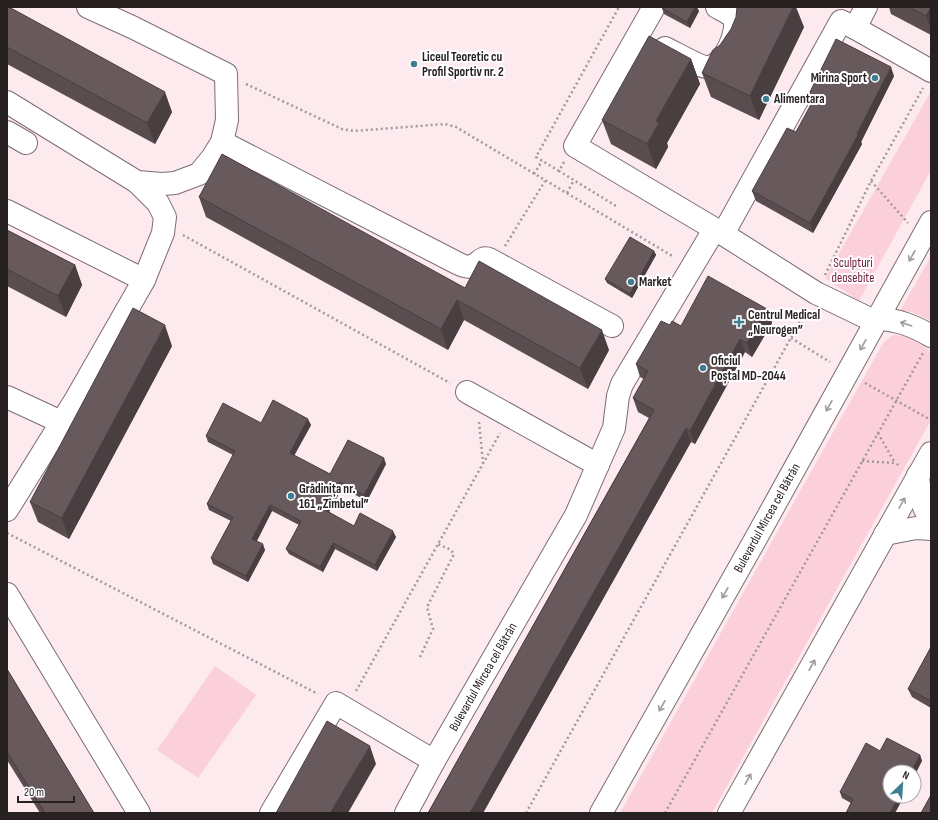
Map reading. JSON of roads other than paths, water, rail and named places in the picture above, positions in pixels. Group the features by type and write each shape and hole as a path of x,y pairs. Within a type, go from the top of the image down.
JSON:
{"main road":[{"path":"88,7 129,17 226,74 227,120 222,142 212,158 199,174 175,183 162,184 137,182"},
{"path":"654,7 575,146 719,232 816,294 877,320 898,321 914,327 928,342"},
{"path":"639,34 699,65 707,67 713,66 719,63 725,55 736,25 732,17 717,7"},
{"path":"861,13 927,79"},
{"name":"Bulevardul Mircea cel Bătrân","path":"406,813 576,515 614,428 618,396 622,384 692,267 719,232 841,21 861,13"},
{"path":"7,102 137,182 158,203 165,217 163,232 144,280 76,399 7,510"},
{"path":"7,132 26,143"},
{"path":"222,142 463,265 472,266 482,258 486,258 612,326"},
{"path":"7,211 144,280"},
{"name":"Bulevardul Mircea cel Bătrân","path":"601,813 927,230"},
{"path":"472,395 598,465"},
{"path":"7,397 61,422"},
{"path":"729,813 885,534 911,472 931,452"},
{"path":"911,472 922,503 931,519"},
{"path":"885,534 916,528 931,529"},
{"path":"7,594 139,813"},
{"path":"271,813 341,706 434,762"}],"place":[{"name":"Liceul Teoretic cu Profil Sportiv nr. 2","path":"414,64"},
{"name":"Mirina Sport","path":"875,78"},
{"name":"Alimentara","path":"766,99"},
{"name":"Market","path":"631,282"},
{"name":"Centrul Medical „Neurogen”","path":"739,322"},
{"name":"Oficiul Poștal MD-2044","path":"703,368"},
{"name":"Grădinița nr. 161 „Zîmbetul”","path":"291,496"}],"park label":[{"name":"Sculpturi deosebite","path":"853,270"}]}
